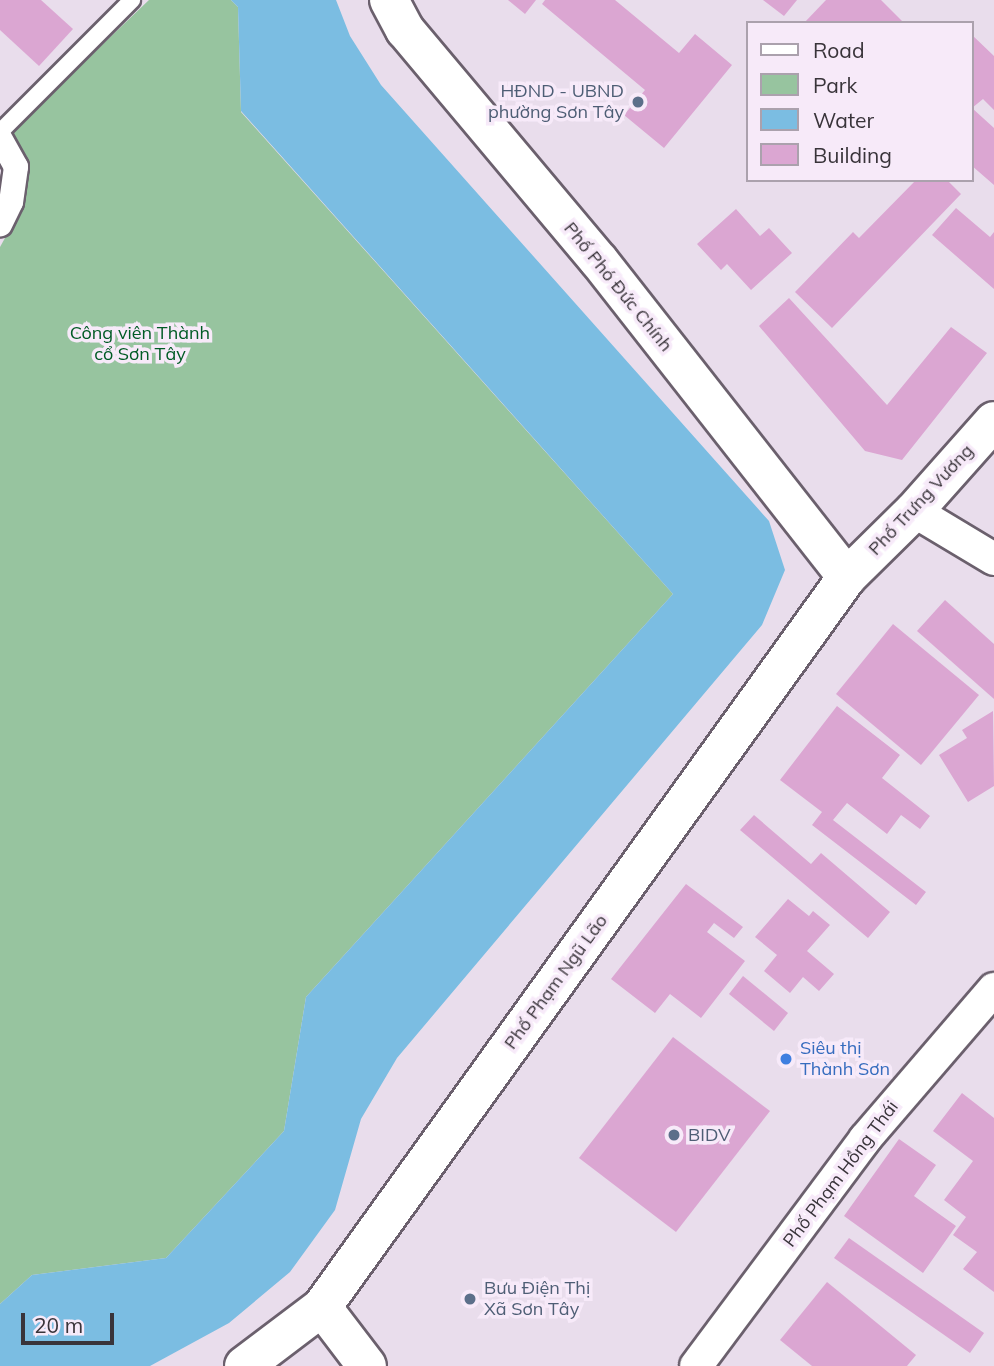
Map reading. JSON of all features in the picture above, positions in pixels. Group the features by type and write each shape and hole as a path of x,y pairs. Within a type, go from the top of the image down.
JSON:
{"main road":[{"name":"Phố Phó Đức Chính","path":"389,0 405,30 598,261 847,577"},
{"name":"Phố Trưng Vương","path":"847,577 914,511 994,421"},
{"name":"Phố Phạm Ngũ Lão","path":"244,1366 322,1307 847,577"},
{"path":"322,1307 367,1366"}],"street":[{"path":"0,138 16,167 11,202 0,226"},
{"path":"914,511 994,559"},
{"name":"Phố Phạm Hồng Thái","path":"696,1366 865,1139 994,989"}],"lane":[{"path":"0,132 132,0"}],"green space":[{"name":"Công viên Thành cổ Sơn Tây","path":"149,0 231,0 238,7 241,112 673,594 306,997 284,1131 166,1258 32,1275 0,1304 0,247 25,202 27,166 11,132"}],"water":[{"path":"231,0 336,0 350,36 381,85 769,521 785,570 762,625 397,1058 361,1119 335,1210 290,1272 229,1323 150,1366 0,1366 0,1304 32,1275 166,1258 284,1131 306,997 673,594 241,111 238,7"}],"building":[{"path":"0,0 41,0 73,29 39,66 0,30"},
{"path":"508,0 536,0 525,14"},
{"path":"545,0 615,0 679,53 695,34 732,65 664,148 624,115 645,90 542,4"},
{"path":"763,0 797,0 784,16"},
{"path":"826,0 881,0 902,21 806,21"},
{"path":"973,36 994,56 994,110 983,99 973,107"},
{"path":"973,109 994,128 994,185 973,167"},
{"path":"914,182 949,182 961,194 832,328 795,292 853,232 859,238"},
{"path":"956,208 990,237 994,232 994,289 932,235"},
{"path":"736,209 760,236 769,228 792,253 751,290 727,264 721,270 697,244"},
{"path":"789,298 887,405 951,327 987,353 902,460 865,451 759,326"},
{"path":"945,600 994,644 994,699 917,631"},
{"path":"893,624 979,695 921,765 836,694"},
{"path":"837,706 900,755 882,778 930,816 920,829 901,815 887,834 847,803 833,820 926,892 916,905 812,825 822,812 780,780"},
{"path":"993,711 994,786 968,802 939,755 967,738 962,730"},
{"path":"754,815 811,864 821,853 890,912 868,938 740,830"},
{"path":"686,884 743,927 734,938 714,923 707,932 745,961 701,1018 670,994 655,1013 611,979"},
{"path":"788,899 809,916 813,911 830,925 807,951 834,974 819,991 803,977 790,993 764,971 777,955 755,937"},
{"path":"743,976 788,1013 774,1031 729,994"},
{"name":"BIDV","path":"673,1037 770,1111 676,1232 579,1158"},
{"path":"962,1093 994,1118 994,1292 963,1269 977,1252 953,1235 966,1217 944,1200 973,1161 933,1131"},
{"path":"899,1139 936,1165 914,1196 956,1226 923,1273 844,1216"},
{"path":"849,1238 984,1333 970,1353 834,1258"},
{"path":"827,1282 916,1355 907,1366 812,1366 780,1340"}],"place":[{"name":"HĐND - UBND phường Sơn Tây","path":"638,102"},
{"name":"Siêu thị Thành Sơn","path":"786,1059"},
{"name":"BIDV","path":"674,1135"},
{"name":"Bưu Điện Thị Xã Sơn Tây","path":"470,1299"}]}
